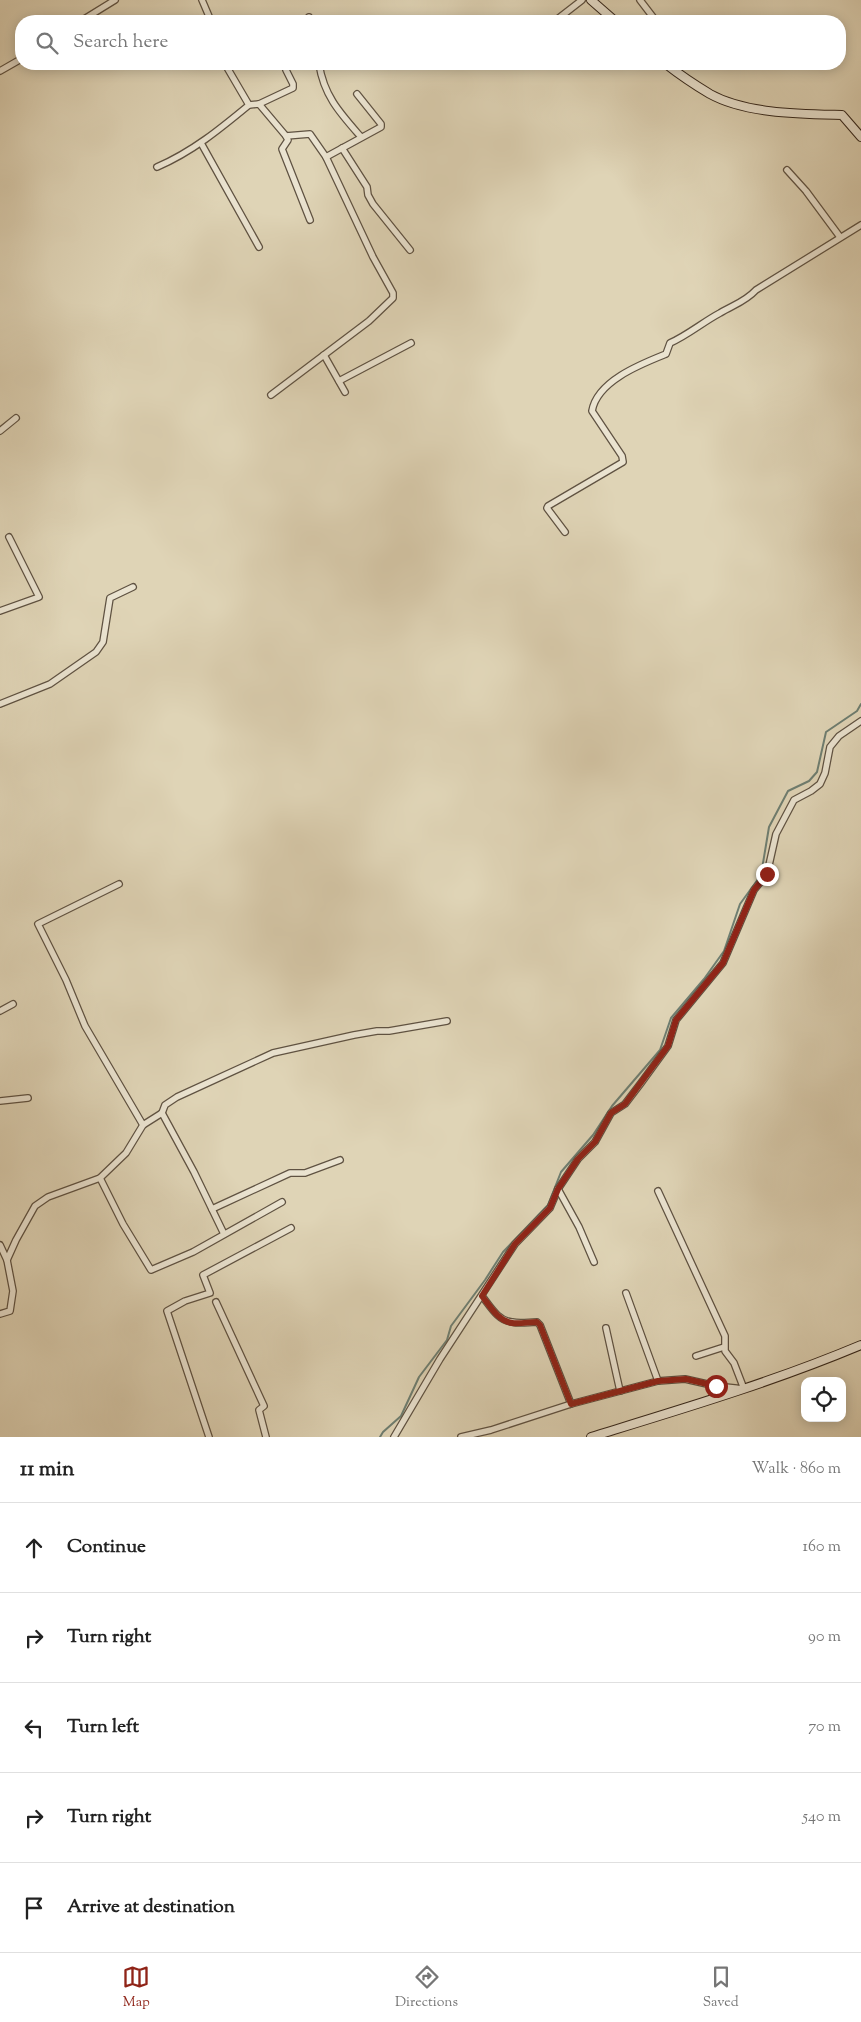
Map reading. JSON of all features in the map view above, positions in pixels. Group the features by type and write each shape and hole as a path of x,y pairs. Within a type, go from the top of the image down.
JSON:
{"street":[{"path":"91,15 116,0"},
{"path":"202,0 208,15"},
{"path":"563,15 582,0"},
{"path":"591,0 608,15"},
{"path":"640,0 651,15"},
{"path":"0,71 15,62"},
{"path":"229,70 250,105"},
{"path":"157,167 180,157 201,143 250,105 259,104 293,88 286,70"},
{"path":"321,70 326,91 334,106 361,137"},
{"path":"674,70 688,81 723,100 784,113 842,115 861,137"},
{"path":"326,158 379,128 381,125 357,94"},
{"path":"259,104 288,140 282,149 310,220"},
{"path":"271,395 369,321 394,295 360,231 326,158 310,134 286,136"},
{"path":"201,143 259,247"},
{"path":"342,148 367,187 368,195 373,204 410,250"},
{"path":"787,170 806,191 840,237"},
{"path":"566,532 547,508 548,506 623,462 624,459 592,411 599,394 611,381 666,354 670,344 684,337 720,312 742,302 756,290 861,225"},
{"path":"339,381 411,343"},
{"path":"324,355 345,392"},
{"path":"0,431 16,418"},
{"path":"0,611 39,597 9,537"},
{"path":"0,704 50,684 96,652 104,642 110,598 133,587"},
{"path":"394,1437 440,1359 515,1244 550,1208 558,1189 578,1159 595,1142 611,1113 625,1104 668,1046 676,1020 723,963 754,890 767,874 776,834 794,800 811,792 820,784 825,773 830,747 838,736 861,721"},
{"path":"119,884 38,924 66,980 85,1026 143,1125"},
{"path":"0,1011 13,1004"},
{"path":"7,1260 35,1206 48,1197 100,1178 126,1153 143,1125 162,1113 165,1104 273,1053 354,1035 447,1021"},
{"path":"0,1101 28,1098"},
{"path":"162,1113 194,1172 224,1234"},
{"path":"212,1209 290,1173 305,1173 340,1160"},
{"path":"100,1178 123,1224 151,1270 193,1252 282,1202"},
{"path":"558,1189 579,1228 594,1262"},
{"path":"658,1191 725,1336 724,1347 734,1362 744,1389"},
{"path":"209,1437 167,1311 185,1301 210,1293 203,1276 292,1228"},
{"path":"0,1245 7,1260 13,1290 10,1311 0,1314"},
{"path":"626,1293 658,1381"},
{"path":"482,1296 498,1316 504,1320 513,1323 537,1322 540,1325 571,1404"},
{"path":"216,1302 264,1406 259,1410 266,1437"},
{"path":"606,1328 620,1391"},
{"path":"591,1437 744,1389 824,1361 861,1345"},
{"path":"696,1356 724,1347"},
{"path":"460,1437 491,1430 571,1404 658,1381 686,1379 716,1386 744,1389"}],"waterway":[{"path":"380,1437 401,1416 419,1377 447,1340 451,1326 503,1252 548,1205 561,1172 593,1135 612,1106 660,1050 671,1018 704,979 724,951 740,904 761,875 769,827 788,791 809,781 817,772 826,732 857,711 861,704"}],"route":[{"path":"716,1386 686,1379 658,1381 571,1404 540,1325 537,1322 513,1323 504,1320 498,1316 482,1296 515,1244 550,1208 558,1189 578,1159 595,1142 611,1113 625,1104 668,1046 676,1020 723,963 754,890 767,874"}]}
